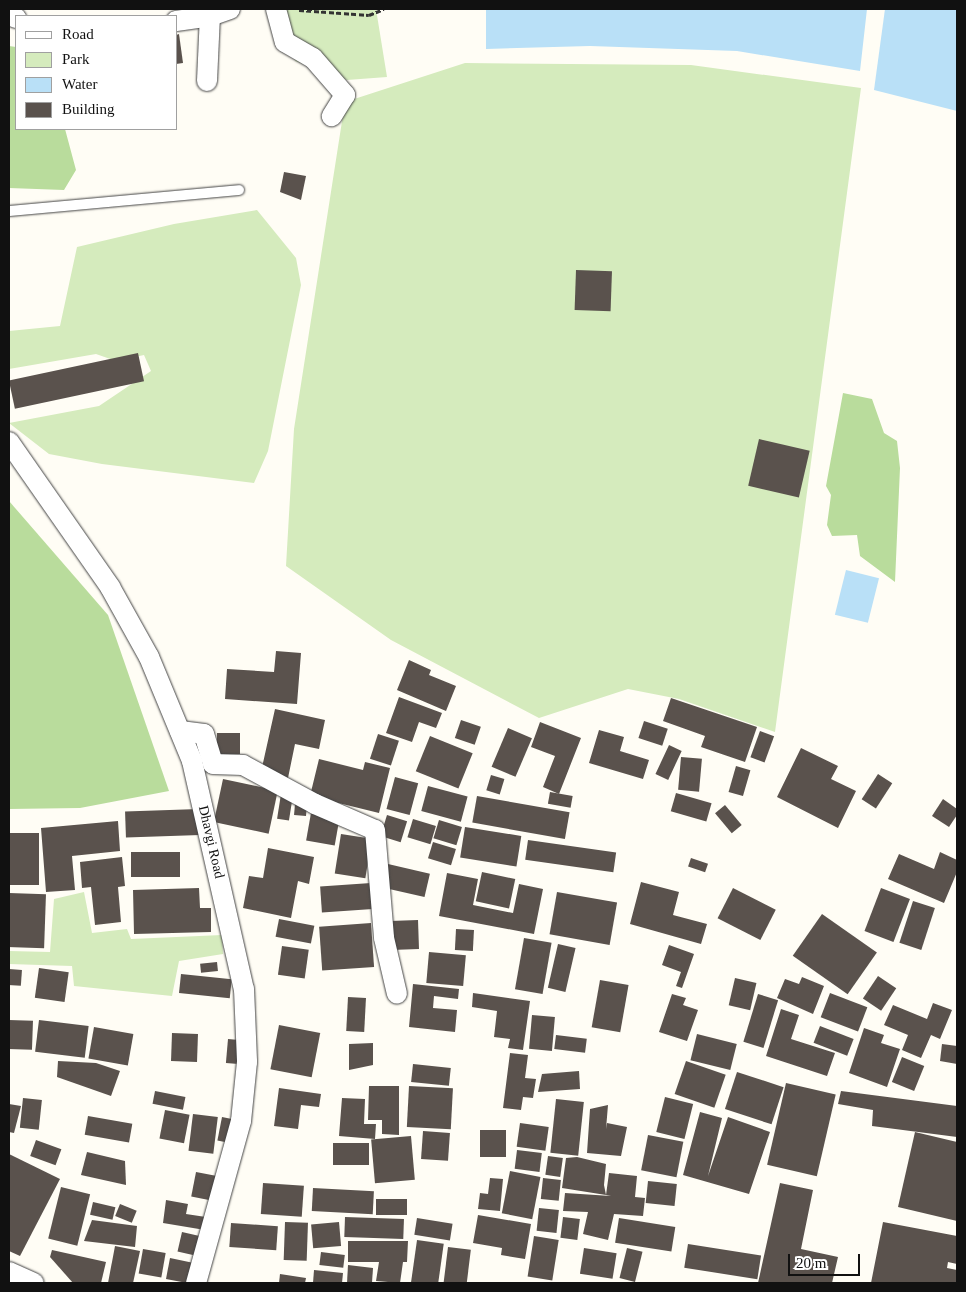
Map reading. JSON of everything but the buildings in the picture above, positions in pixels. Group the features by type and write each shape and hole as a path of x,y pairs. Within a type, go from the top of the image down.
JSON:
{"street":[{"path":"178,21 210,16 230,9"},
{"path":"276,9 285,42 313,58 345,95 332,116"},
{"path":"207,81 210,16"},
{"name":"Dhavgi Road","path":"9,442 110,587 149,657 192,761 244,989 247,1062 241,1121 196,1283"},
{"path":"180,731 204,734 213,764 243,765 315,804 375,830 384,938 397,994"},
{"path":"9,1272 34,1283"}],"lane":[{"path":"9,212 239,190"}],"path":[{"path":"290,9 369,15 384,9"}],"green space":[{"path":"281,9 376,9 387,77 347,80 295,61"},
{"path":"9,46 15,47 15,130 65,130 76,170 64,190 9,188"},
{"path":"465,63 691,65 861,88 775,732 679,699 628,689 539,718 391,640 286,566 294,429 345,102"},
{"path":"257,210 296,258 301,285 268,451 254,483 102,464 49,454 9,423 99,406 151,371 144,355 116,361 96,354 9,369 9,331 60,326 77,247 174,224"},
{"path":"843,393 872,399 884,433 897,441 900,468 895,582 860,556 857,535 832,536 827,525 831,495 826,486"},
{"path":"9,501 108,615 169,791 80,808 9,809"},
{"path":"84,892 92,933 127,929 131,939 222,935 223,954 179,961 172,996 74,986 72,966 9,964 9,951 50,952 54,899"}],"water":[{"path":"486,9 867,9 860,71 737,51 590,46 486,49"},
{"path":"885,9 957,9 957,111 874,90"},
{"path":"846,570 879,578 868,623 835,615"}]}
